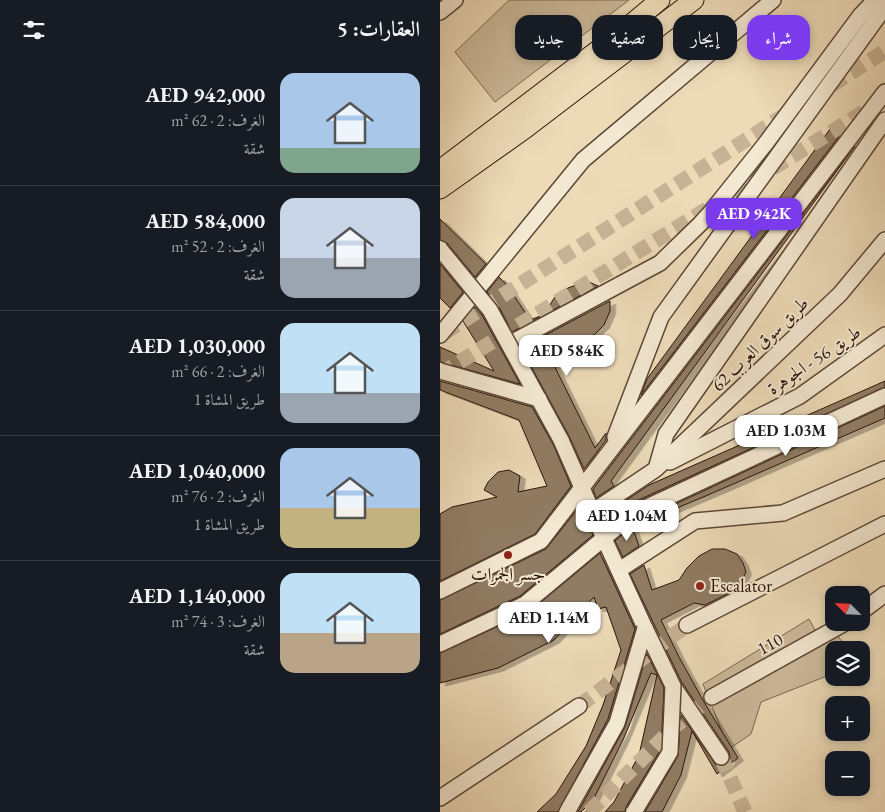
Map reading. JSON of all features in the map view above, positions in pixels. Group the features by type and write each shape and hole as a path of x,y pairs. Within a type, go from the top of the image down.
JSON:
{"main road":[{"path":"440,170 619,34 660,0"},
{"path":"440,189 526,128 694,0"}],"street":[{"path":"440,12 455,0"},
{"path":"440,335 583,160 773,0"},
{"path":"509,344 660,263 705,218 766,143 860,16 874,0"},
{"path":"608,454 661,317 885,7"},
{"path":"440,591 541,541 885,92"},
{"path":"592,512 656,469 666,434 885,120"},
{"name":"طريق سوق العرب 62","path":"656,469 840,294 885,240"},
{"path":"440,249 490,310 509,344 561,440 606,545 672,686 721,758"},
{"name":"طريق 56 - الجوهرة","path":"656,469 800,396 885,335"},
{"path":"440,371 539,399"},
{"path":"440,644 525,604 634,513 885,396"},
{"path":"619,570 695,522 783,513 885,469"},
{"path":"687,625 885,524"},
{"path":"870,605 885,594"},
{"path":"567,812 617,723 646,628"},
{"name":"110","path":"712,698 831,631"},
{"path":"634,812 670,752 672,686"},
{"path":"440,798 579,706"}],"shaded area":[{"path":"509,0 629,0 609,15 592,15 592,28 582,36 582,15 515,15 515,60 550,60 495,102 455,52"},
{"path":"809,619 816,632 825,626 825,631 834,631 841,641 825,641 825,677 761,702 751,734 729,749 703,684"}],"building":[{"path":"833,125 843,131 641,395 647,379"},
{"path":"855,146 611,481 614,486 596,498 593,489"},
{"path":"440,219 486,264 475,277 447,243 440,240"},
{"path":"440,264 463,292 450,308 440,298"},
{"path":"499,277 507,285 530,320 543,315 555,297 568,288 587,281 598,286 512,332 498,305 487,292"},
{"path":"610,301 610,311 604,325 594,335 571,342 558,341 546,349 595,448 606,433 606,440 584,469 569,436 521,348"},
{"path":"475,307 482,315 520,384 440,362 440,347 494,371 463,321"},
{"path":"440,381 532,407 553,444 571,486 535,534 440,581 440,514 452,507 497,497 484,490 488,482 498,472 509,470 520,476 518,492 547,486 519,420 440,390"},
{"path":"885,381 885,387 630,504 608,523 604,515 649,485"},
{"path":"885,406 885,418 646,521 639,521"},
{"path":"580,506 593,535 520,596 440,634 440,600 546,549"},
{"path":"632,526 639,546 623,557 615,541"},
{"path":"712,549 725,549 737,554 746,572 741,582 733,591 705,605 694,603 661,620 704,702 738,758 717,774 692,731 681,775 662,812 645,812 678,756 681,715 716,765 726,765 730,757 729,752 681,681 630,574 644,565 652,590 679,580 687,568 699,556"},
{"path":"600,553 635,629 608,719 558,812 537,812 556,794 586,746 603,705 621,650 606,607 598,609 594,597 554,640 498,668 440,683 440,653 529,612"},
{"path":"647,654 664,688 661,749 626,807 625,812 605,812 614,802 639,755 657,675 651,673 623,740 593,800 581,812 578,812 625,727"}],"tunnel":[{"path":"444,333 885,51"},
{"path":"440,374 875,105"},
{"path":"579,706 687,625"},
{"path":"589,812 674,727 712,697"},
{"path":"721,757 745,812"}],"place":[{"name":"جسر الجمرات","path":"508,555"},
{"name":"Escalator","path":"700,586"}]}
